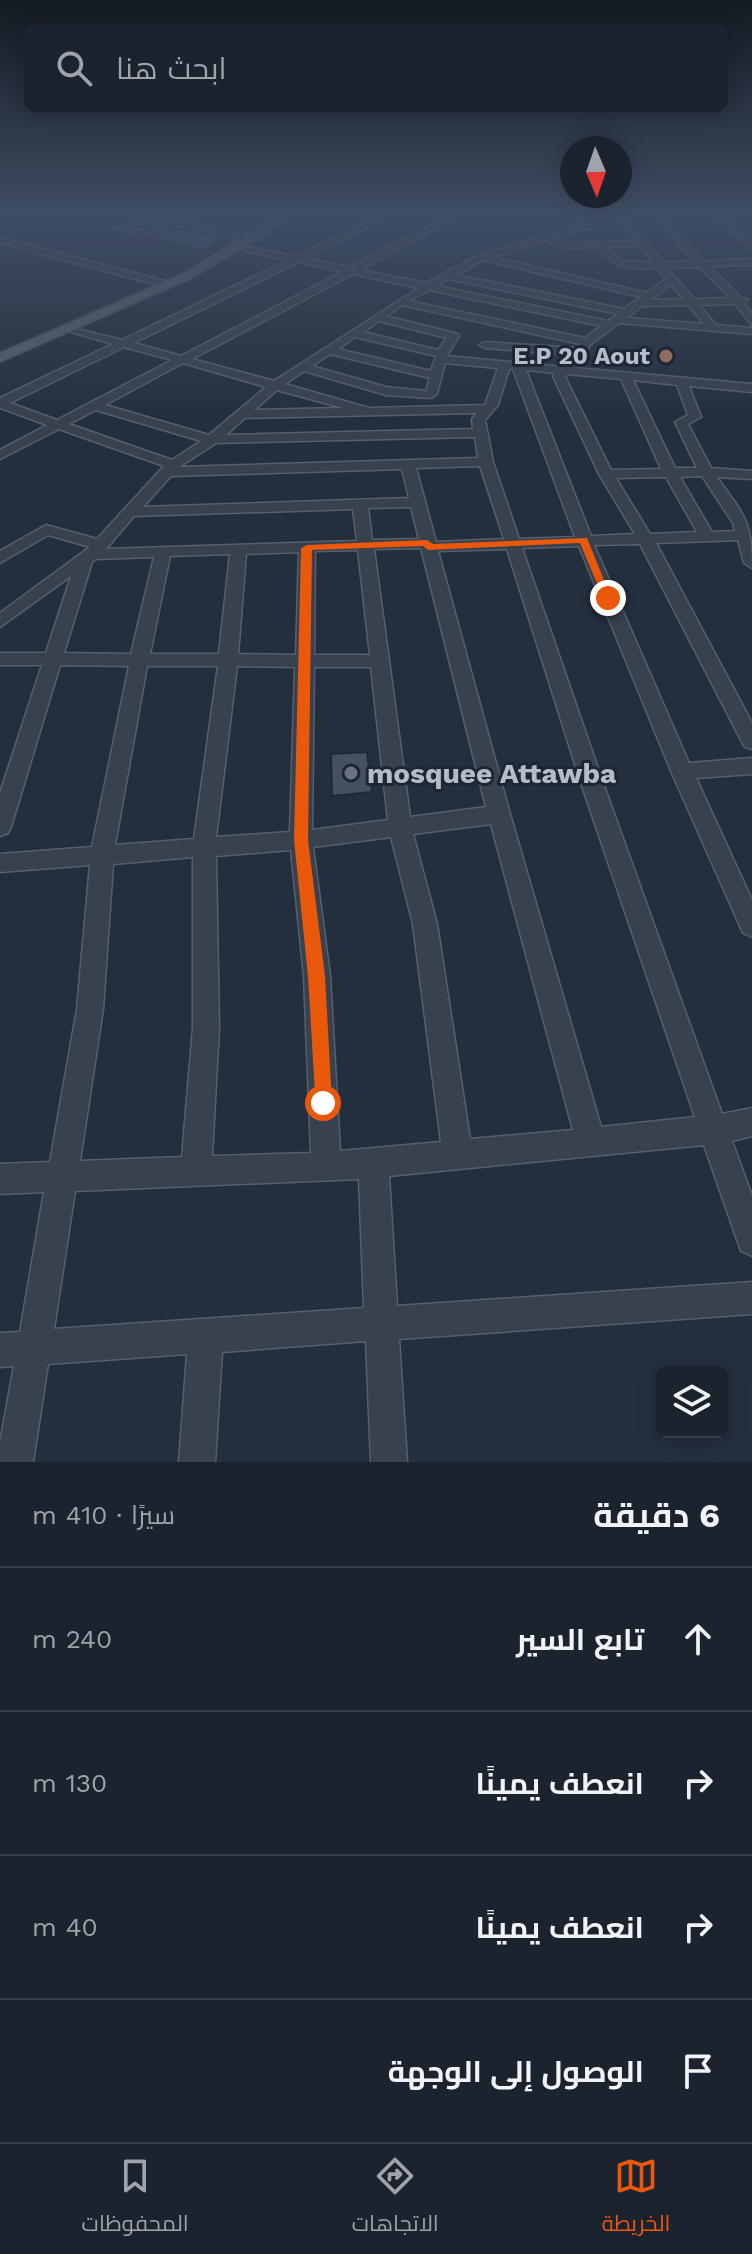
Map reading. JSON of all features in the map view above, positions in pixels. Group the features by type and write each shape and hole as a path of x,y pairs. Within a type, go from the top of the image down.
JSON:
{"main road":[{"path":"0,358 171,281"}],"street":[{"path":"155,281 165,284"},
{"path":"0,403 250,281"},
{"path":"0,455 329,281"},
{"path":"401,281 427,287 630,310 692,302 752,301"},
{"path":"0,622 29,597 92,553 170,469 244,414 273,387 400,302 438,281"},
{"path":"476,281 752,331"},
{"path":"518,281 630,310"},
{"path":"550,281 630,310"},
{"path":"561,371 572,365 584,347 630,310 659,281"},
{"path":"674,281 711,326"},
{"path":"719,281 738,301 752,322"},
{"path":"400,302 584,347"},
{"path":"302,367 421,396 431,394 442,356 454,336 377,317"},
{"path":"68,328 364,410"},
{"path":"353,333 442,356 626,378 752,388"},
{"path":"485,345 584,347"},
{"path":"328,350 437,376"},
{"path":"511,365 489,409 478,419 486,462 752,1240"},
{"path":"511,365 681,771 752,926"},
{"path":"561,371 560,380 606,474 645,538 752,742"},
{"path":"626,378 670,472 707,536"},
{"path":"682,382 695,418 681,422 706,472 746,527 752,563"},
{"path":"0,403 60,423 170,469 486,462"},
{"path":"93,405 212,439 480,433"},
{"path":"244,414 489,409"},
{"path":"408,465 499,814 591,1143"},
{"path":"606,474 706,472 752,475"},
{"path":"132,512 417,502"},
{"path":"360,504 400,827 425,924 458,1156"},
{"path":"0,558 46,530 92,553 163,553 707,536 746,527"},
{"path":"307,548 301,840 317,976 326,1167"},
{"path":"196,1173 206,1028 204,846 228,661 238,550"},
{"path":"0,827 92,553"},
{"path":"15,1462 90,1009 102,856 139,660 163,553"},
{"path":"0,659 379,661"},
{"path":"681,771 752,766"},
{"path":"0,863 301,840 499,814"},
{"path":"0,1179 326,1167 591,1143 713,1130 752,1122"},
{"path":"373,1162 389,1462"},
{"path":"0,1350 381,1321 752,1298"},
{"path":"197,1462 206,1334"}],"building":[{"name":"mosquee Attawba","path":"367,752 372,792 332,796 331,754"}],"place":[{"name":"E.P 20 Aout","path":"666,356"},
{"name":"mosquee Attawba","path":"351,773"}],"route":[{"path":"323,1103 317,976 301,840 307,548 427,543 428,547 584,540 608,598"}]}
